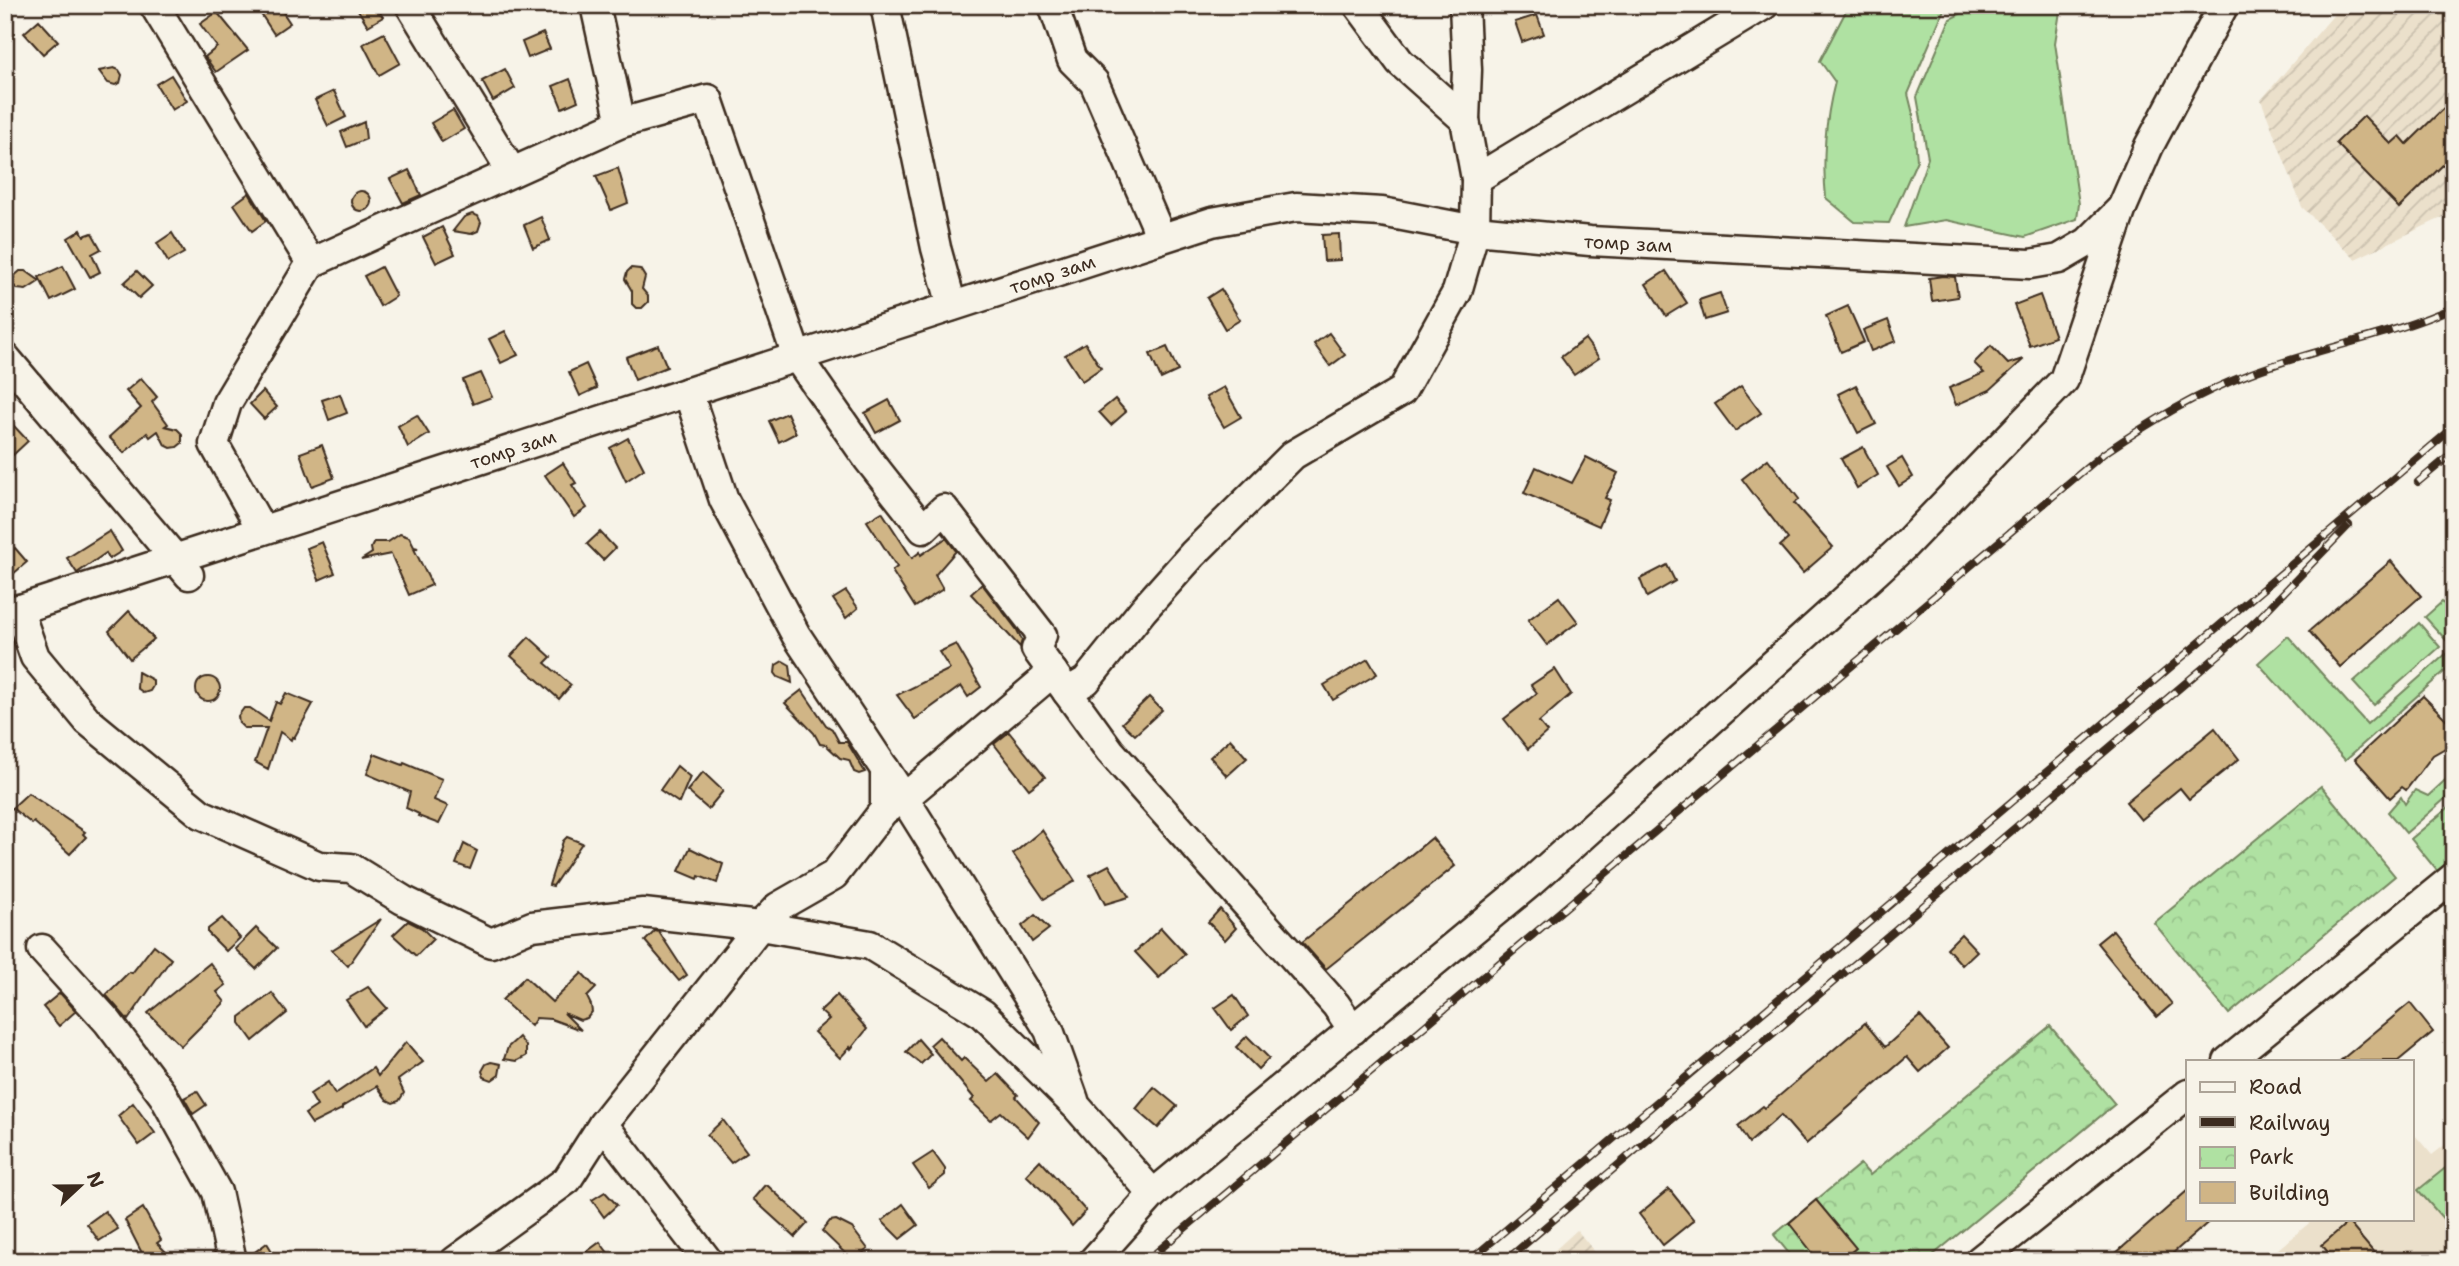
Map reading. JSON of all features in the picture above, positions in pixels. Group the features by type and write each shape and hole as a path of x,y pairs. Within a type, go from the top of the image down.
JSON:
{"street":[{"path":"154,5 311,263"},
{"path":"410,5 512,172"},
{"path":"595,5 621,123"},
{"path":"885,5 936,248 951,306"},
{"path":"1053,5 1072,60 1094,82 1155,223 1159,239"},
{"path":"1358,5 1400,62 1465,120"},
{"path":"455,1261 567,1180 603,1124 778,907 834,875 895,804 1060,682 1086,681 1143,610 1193,554 1293,455 1402,391 1457,292 1475,230 1476,179 1465,120 1467,70 1464,5"},
{"path":"1093,1261 1153,1194 1530,883 1895,555 2064,380 2122,208 2149,146 2224,5"},
{"path":"1476,179 1751,9"},
{"path":"262,530 214,443 228,402 311,263 621,123 708,99 797,356 868,459 923,530 944,509 1042,635 1036,649 1110,751 1336,1005 1353,1030"},
{"name":"томр зам","path":"12,611 181,567 262,530 1212,222 1296,207 1382,212 1475,230 1591,241 2030,264 2059,259 2088,242 2122,208"},
{"path":"5,357 181,567"},
{"path":"688,392 724,500 796,635 885,769 895,804 1049,1030 1076,1106"},
{"path":"12,611 35,657 88,721 201,814 319,866 351,868 403,900 491,943 532,926 643,913 760,926 870,945 983,1014 1076,1106 1153,1194"},
{"path":"2229,1060 2454,877"},
{"path":"42,949 108,1022 163,1094 217,1192 232,1261"},
{"path":"1979,1261 2186,1096"},
{"path":"603,1124 708,1261"}],"shaded area":[{"path":"2342,5 2454,5 2454,212 2355,259 2302,207 2261,100"},
{"path":"2414,1134 2432,1155 2454,1138 2454,1261 2265,1260 2313,1220 2414,1220"},
{"path":"1577,1230 1602,1261 1543,1261"}],"green space":[{"path":"1849,5 1946,5 1908,94 1913,114 1917,160 1889,223 1855,222 1826,198 1825,140 1835,82 1820,61"},
{"path":"1978,5 2061,5 2055,43 2079,204 2077,219 2025,237 1946,220 1904,227 1928,158 1917,97 1950,19"},
{"path":"2442,602 2454,615 2454,635 2447,641 2425,617"},
{"path":"2419,623 2440,647 2374,705 2353,682"},
{"path":"2288,636 2367,724 2447,653 2454,663 2345,760 2258,663"},
{"path":"2454,772 2454,791 2406,833 2388,812 2401,797 2405,804 2415,790 2428,796"},
{"path":"2321,786 2395,876 2229,1014 2154,923"},
{"path":"2454,803 2454,858 2438,872 2411,839"},
{"path":"2050,1026 2115,1104 1926,1261 1795,1261 1774,1235 1860,1164 1870,1175"},
{"path":"2454,1161 2454,1231 2418,1190"}],"building":[{"path":"269,5 278,5 290,23 274,34 259,11"},
{"path":"355,5 375,5 383,17 368,26"},
{"path":"217,12 248,50 216,72 205,57 217,47 200,24"},
{"path":"1537,15 1544,34 1522,42 1515,22"},
{"path":"39,20 58,41 43,54 24,33"},
{"path":"384,33 400,63 379,75 363,44"},
{"path":"543,33 550,49 528,58 522,42"},
{"path":"114,68 122,75 120,83 115,85 108,83 99,71"},
{"path":"505,69 515,88 493,101 482,81"},
{"path":"171,75 187,101 172,110 156,84"},
{"path":"570,79 578,101 562,108 553,86"},
{"path":"334,91 346,117 328,126 315,100"},
{"path":"2454,98 2454,154 2399,208 2336,143 2364,116 2391,144 2400,136 2407,144"},
{"path":"453,110 464,129 442,142 431,123"},
{"path":"364,122 366,139 347,147 341,132"},
{"path":"618,168 628,203 611,210 596,176"},
{"path":"409,170 421,195 403,203 390,179"},
{"path":"357,191 365,191 371,201 365,211 357,211 351,205 351,197"},
{"path":"249,193 266,221 252,231 234,204"},
{"path":"472,214 478,216 481,222 478,231 471,234 453,231 464,217"},
{"path":"541,217 550,240 533,248 524,225"},
{"path":"442,227 455,254 436,263 423,237"},
{"path":"81,230 84,236 92,233 101,249 92,254 100,272 90,277 68,238"},
{"path":"172,233 184,253 168,262 157,243"},
{"path":"1339,234 1340,260 1324,261 1322,235"},
{"path":"63,266 75,289 51,301 39,277"},
{"path":"381,267 396,296 380,306 364,276"},
{"path":"631,268 640,269 645,277 642,289 648,296 648,302 642,308 636,308 632,304 632,291 625,279"},
{"path":"20,271 26,271 40,281 26,290 17,289 12,284 12,278"},
{"path":"137,271 152,286 139,298 124,283"},
{"path":"1666,271 1687,303 1666,316 1646,284"},
{"path":"1955,277 1958,297 1932,301 1929,278"},
{"path":"1221,289 1240,320 1225,329 1207,298"},
{"path":"1720,293 1727,313 1705,320 1699,300"},
{"path":"2040,295 2055,337 2030,346 2014,305"},
{"path":"1848,306 1864,342 1841,352 1826,316"},
{"path":"1888,320 1896,341 1871,351 1863,330"},
{"path":"505,331 518,355 501,363 489,339"},
{"path":"1329,333 1345,355 1330,366 1314,344"},
{"path":"1585,339 1599,358 1574,375 1561,357"},
{"path":"1085,343 1101,368 1082,381 1065,355"},
{"path":"658,345 667,367 635,380 626,357"},
{"path":"1991,346 2008,364 2024,359 1990,390 1956,405 1949,388 1984,373 1974,363"},
{"path":"1167,347 1178,371 1161,379 1150,354"},
{"path":"586,364 597,388 580,396 569,372"},
{"path":"481,373 492,397 473,404 463,380"},
{"path":"141,378 157,397 152,402 168,424 165,426 177,429 182,434 182,443 177,447 165,445 158,431 150,437 147,433 124,453 109,437 141,408 126,391"},
{"path":"1856,385 1876,424 1858,433 1838,394"},
{"path":"1741,386 1761,413 1735,431 1715,404"},
{"path":"1224,387 1241,417 1224,427 1206,397"},
{"path":"263,391 277,407 264,419 250,404"},
{"path":"340,394 347,413 329,420 322,400"},
{"path":"1115,399 1126,412 1111,425 1099,412"},
{"path":"889,400 900,420 876,433 865,413"},
{"path":"787,413 796,433 779,442 769,421"},
{"path":"417,415 429,434 408,447 398,426"},
{"path":"13,425 28,441 13,455 5,446 5,432"},
{"path":"628,438 644,469 626,481 610,448"},
{"path":"322,445 334,478 312,486 300,453"},
{"path":"1863,447 1878,475 1857,488 1841,459"},
{"path":"1586,457 1618,473 1605,498 1610,500 1599,526 1524,493 1536,467 1572,483"},
{"path":"1902,458 1913,477 1899,486 1887,467"},
{"path":"1768,459 1799,499 1794,503 1833,547 1803,573 1780,546 1788,539 1742,479"},
{"path":"563,463 576,483 572,485 587,508 574,517 545,475"},
{"path":"882,512 912,558 946,538 956,551 935,575 943,589 915,607 892,571 897,567 867,521"},
{"path":"110,531 122,551 109,559 106,553 77,573 67,558"},
{"path":"600,532 615,548 603,560 587,544"},
{"path":"400,534 409,537 414,547 418,548 414,549 432,585 409,595 391,554 361,560 372,553 374,542 388,542"},
{"path":"322,542 335,573 319,580 307,548"},
{"path":"15,548 27,562 5,581 5,557"},
{"path":"2391,561 2421,596 2340,667 2309,631"},
{"path":"1667,565 1675,581 1647,597 1640,579"},
{"path":"982,584 1017,630 1022,640 1020,647 971,594"},
{"path":"846,591 858,608 846,618 833,599"},
{"path":"1559,597 1578,622 1547,645 1528,620"},
{"path":"129,611 154,639 130,659 109,631"},
{"path":"529,637 551,657 545,663 571,685 559,699 511,656"},
{"path":"956,644 981,687 968,697 961,686 915,719 897,695 950,669 939,652"},
{"path":"1368,659 1377,674 1333,700 1324,685"},
{"path":"783,661 790,665 792,683 775,673 776,665"},
{"path":"1555,669 1571,694 1539,722 1547,732 1528,749 1504,719 1537,693 1531,685"},
{"path":"138,672 153,680 150,691 144,693 137,688"},
{"path":"208,677 216,681 220,689 216,697 208,701 200,697 196,689 200,681"},
{"path":"802,690 839,742 847,742 865,772 854,772 849,760 840,758 826,745 820,744 814,733 785,703"},
{"path":"286,693 313,704 294,738 291,740 280,732 268,769 255,762 267,728 244,728 239,723 238,716 244,708 250,708 269,721 276,702 280,704"},
{"path":"2423,696 2454,727 2454,743 2433,755 2406,790 2402,787 2390,798 2355,759"},
{"path":"1149,697 1162,710 1135,735 1122,723"},
{"path":"2215,728 2239,759 2189,799 2180,788 2141,820 2126,802"},
{"path":"1009,732 1045,777 1029,789 994,744"},
{"path":"1230,739 1247,758 1227,776 1210,757"},
{"path":"374,754 442,779 434,800 448,806 439,824 406,808 410,792 367,774"},
{"path":"677,766 690,777 679,803 660,790"},
{"path":"703,772 723,791 708,809 687,791"},
{"path":"28,793 85,832 83,834 86,837 70,854 34,822 32,824 12,808"},
{"path":"1042,830 1075,881 1044,899 1013,854"},
{"path":"567,837 582,843 553,886 549,885 563,841"},
{"path":"1432,838 1455,866 1326,969 1302,942"},
{"path":"464,844 477,851 470,869 456,864"},
{"path":"690,848 723,864 717,883 679,871"},
{"path":"1109,865 1129,897 1105,904 1090,875"},
{"path":"1220,909 1236,928 1225,940 1208,922"},
{"path":"1035,915 1049,929 1032,942 1022,926"},
{"path":"222,918 240,938 226,951 208,933 208,929"},
{"path":"381,919 348,966 332,950"},
{"path":"408,921 422,928 433,939 416,956 393,935"},
{"path":"256,928 277,948 256,969 235,949"},
{"path":"1161,928 1185,954 1159,978 1135,952"},
{"path":"2113,930 2172,1004 2157,1017 2097,943"},
{"path":"655,931 659,932 687,975 679,981 645,941"},
{"path":"1961,934 1977,951 1962,965 1947,948"},
{"path":"154,945 171,959 128,1020 106,995 129,972 132,973"},
{"path":"210,963 226,985 217,992 225,1002 181,1046 148,1013"},
{"path":"582,973 596,988 587,997 592,1012 587,1018 580,1020 564,1013 581,1030 551,1019 536,1018 531,1026 502,1000 525,977 552,1002"},
{"path":"368,987 387,1008 364,1026 346,1000"},
{"path":"60,993 76,1011 59,1026 43,1007"},
{"path":"272,993 287,1013 253,1041 240,1023 240,1017"},
{"path":"837,995 867,1029 840,1058 814,1032 829,1019 820,1011"},
{"path":"1234,995 1248,1016 1231,1030 1215,1008"},
{"path":"2410,1003 2433,1032 2399,1060 2341,1060"},
{"path":"1920,1016 1948,1048 1920,1072 1907,1057 1806,1144 1781,1115 1749,1143 1738,1126 1763,1106 1765,1108 1865,1023 1885,1047"},
{"path":"1247,1036 1269,1058 1258,1069 1236,1047"},
{"path":"519,1037 526,1046 526,1056 517,1061 504,1059 508,1047"},
{"path":"939,1037 961,1061 964,1058 989,1082 998,1074 1018,1095 1016,1097 1039,1122 1028,1137 1001,1112 991,1120 971,1101 974,1098 930,1045"},
{"path":"918,1039 931,1054 921,1064 906,1052"},
{"path":"406,1042 423,1062 398,1080 404,1093 399,1101 393,1103 387,1100 377,1086 342,1109 312,1124 305,1114 317,1106 310,1094 328,1082 335,1094 373,1068 378,1076"},
{"path":"486,1064 501,1064 499,1075 492,1080 484,1077 482,1071"},
{"path":"1154,1087 1177,1106 1158,1128 1136,1109"},
{"path":"197,1091 206,1105 193,1114 184,1098"},
{"path":"133,1103 155,1133 139,1145 118,1116"},
{"path":"723,1120 747,1152 731,1163 707,1135"},
{"path":"933,1152 945,1169 945,1175 929,1188 913,1165"},
{"path":"1040,1160 1086,1211 1072,1226 1047,1195 1026,1175"},
{"path":"765,1185 808,1223 795,1237 753,1199"},
{"path":"1669,1189 1694,1220 1663,1245 1639,1214"},
{"path":"605,1192 617,1205 604,1217 592,1200"},
{"path":"2186,1192 2186,1220 2211,1220 2164,1261 2107,1261"},
{"path":"1816,1200 1856,1248 1840,1261 1819,1261 1789,1223"},
{"path":"903,1204 918,1225 900,1239 882,1221"},
{"path":"143,1208 161,1240 157,1243 175,1261 146,1261 125,1220"},
{"path":"105,1211 118,1229 99,1241 87,1224"},
{"path":"836,1220 852,1228 868,1249 853,1261 822,1231 830,1221"},
{"path":"2348,1222 2381,1261 2335,1261 2322,1245"},
{"path":"600,1242 614,1261 574,1261"},
{"path":"267,1243 278,1261 248,1261 248,1257"}],"railway":[{"path":"1146,1261 2103,454 2174,410 2229,382 2274,365 2404,326 2454,307"},
{"path":"1469,1261 2454,427"},
{"path":"2418,482 2454,452"},
{"path":"1505,1261 2222,652 2257,620 2349,525"}]}
